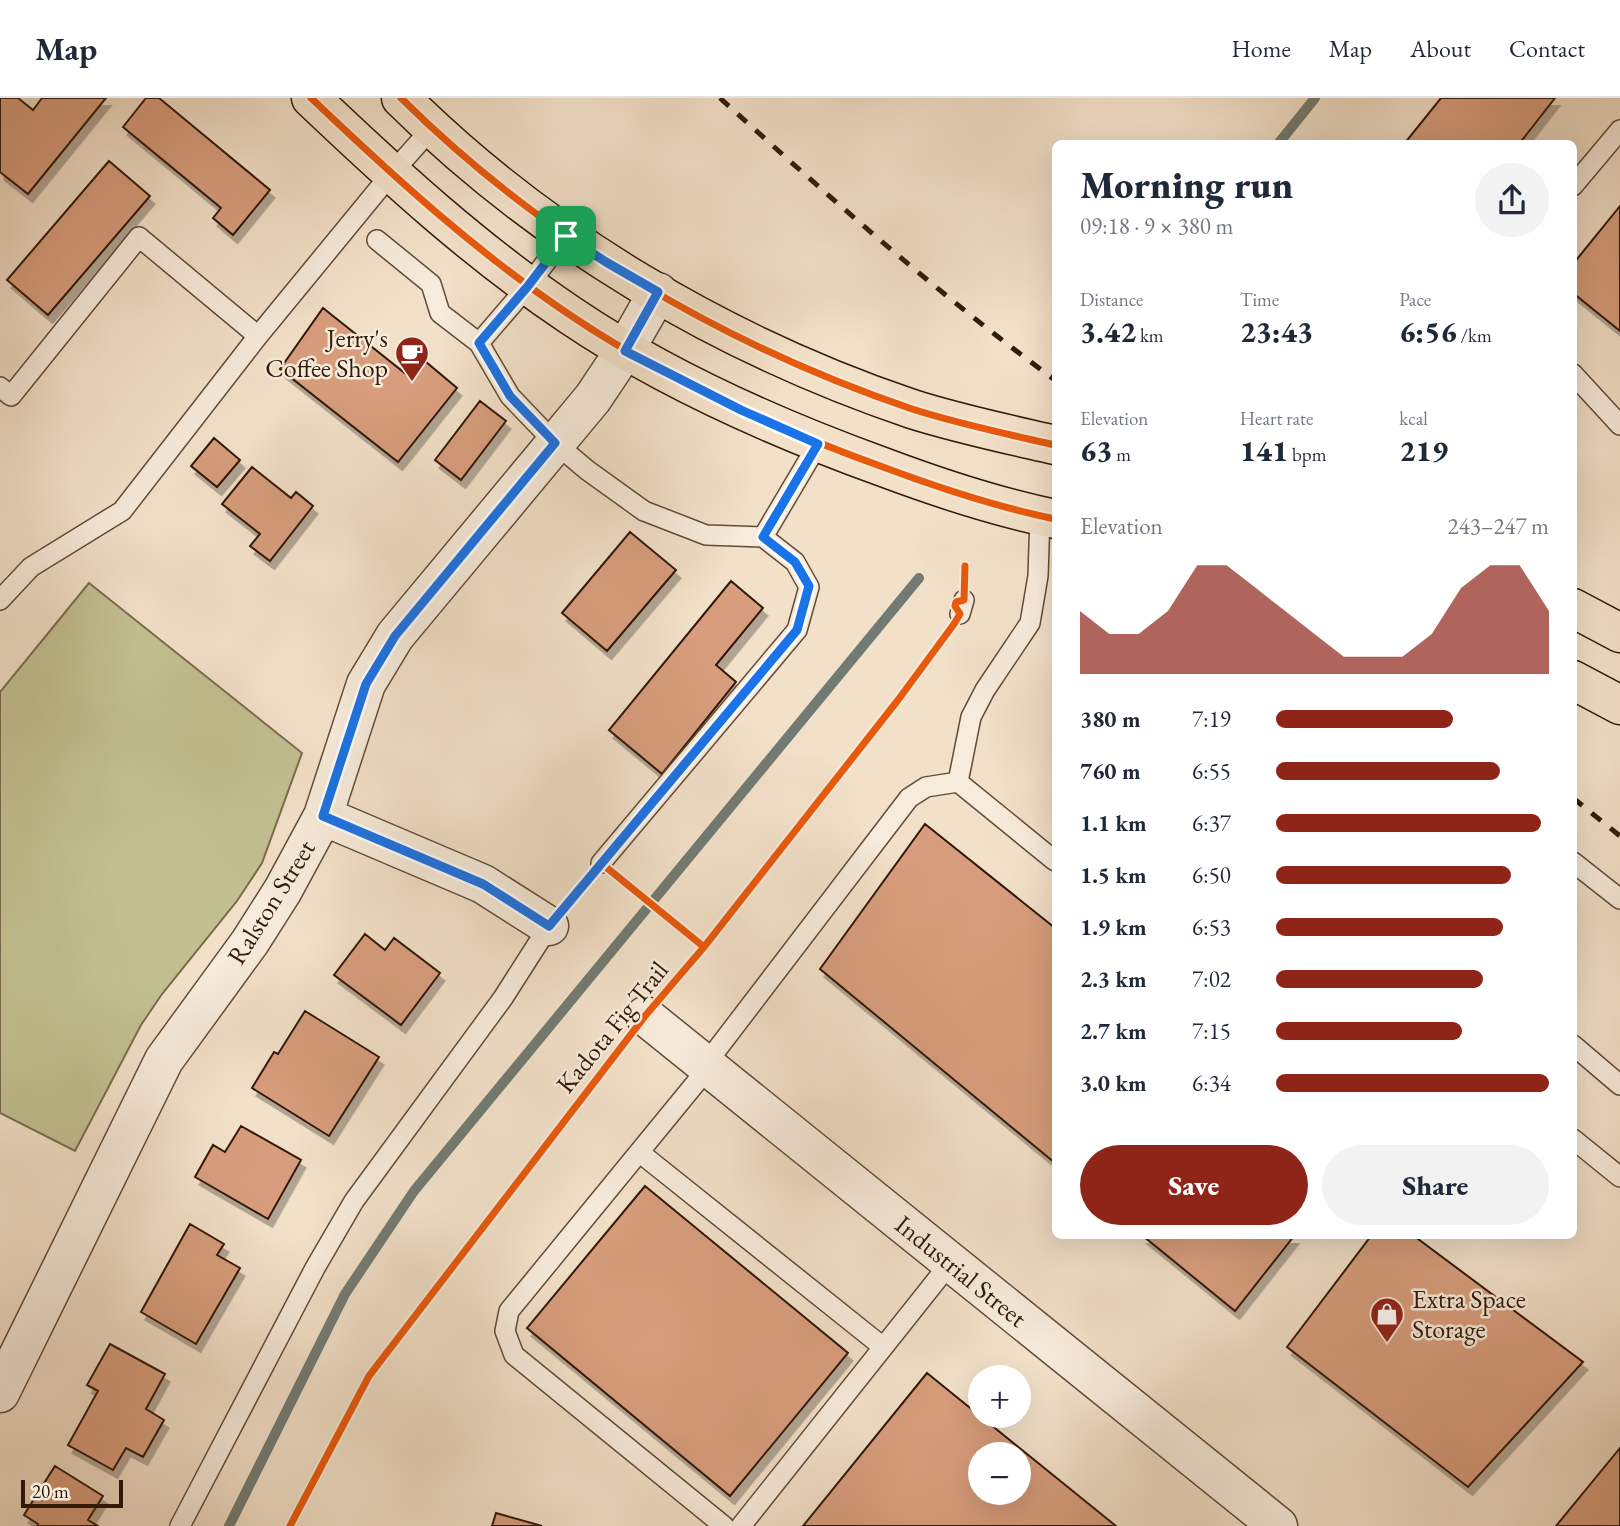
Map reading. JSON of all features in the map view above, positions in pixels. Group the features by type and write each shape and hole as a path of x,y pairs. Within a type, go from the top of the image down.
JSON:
{"main road":[{"path":"311,98 391,174 468,240 528,286 625,351 741,410 818,444 938,487 1048,517"},
{"path":"401,98 497,183 566,236 732,334 826,377 913,409 979,428 1052,444"},
{"path":"1577,610 1620,633"},
{"path":"1577,682 1620,705"}],"street":[{"name":"Ralston Street","path":"0,1393 164,1060 250,942 283,890 323,816 366,684 395,636 593,398 625,351 658,292"},
{"path":"323,816 483,884 549,926"},
{"name":"Industrial Street","path":"645,1016 1278,1526"}],"lane":[{"path":"0,600 31,567 122,511 258,336 432,128"},
{"path":"1577,181 1620,130"},
{"path":"479,343 566,236"},
{"path":"0,387 11,396 139,237 258,336"},
{"path":"377,240 431,284 440,313 479,343 510,396 555,443 587,470 644,511 706,535 763,537 795,562 809,586 797,630 601,863"},
{"path":"1577,378 1616,414"},
{"path":"763,537 818,444"},
{"path":"958,782 971,716 985,690 1030,623 1048,517"},
{"path":"724,1526 514,1354 505,1331 509,1311 707,1066 909,797 926,787 958,782 1052,860"},
{"path":"1577,865 1620,899"},
{"path":"180,1526 315,1268 354,1201 503,998 549,926"},
{"path":"1577,1048 1620,1085"},
{"path":"1577,1142 1620,1177"},
{"path":"639,1152 883,1347"},
{"path":"741,1526 951,1262"}],"shaded area":[{"path":"89,583 302,753 262,863 237,901 162,994 141,1025 75,1151 0,1113 0,692"}],"building":[{"path":"0,98 18,98 33,110 42,98 106,98 28,194 0,172"},
{"path":"146,98 159,98 270,190 233,235 213,218 221,208 123,127"},
{"path":"1441,98 1555,98 1522,140 1407,140"},
{"path":"109,161 150,196 48,315 7,280"},
{"path":"1620,206 1620,331 1577,296 1577,259"},
{"path":"323,308 406,374 420,357 457,388 398,462 280,369"},
{"path":"480,401 506,421 461,480 435,460"},
{"path":"214,438 240,460 217,487 191,466"},
{"path":"252,467 291,498 296,492 313,506 270,561 250,546 260,534 222,504"},
{"path":"630,532 676,570 607,651 562,613"},
{"path":"731,581 763,608 716,665 736,682 662,774 609,730"},
{"path":"925,824 1052,926 1052,1161 820,969"},
{"path":"365,934 385,950 394,938 440,973 401,1025 334,975"},
{"path":"305,1011 379,1057 329,1136 252,1088 274,1052 278,1054"},
{"path":"241,1126 301,1160 268,1219 195,1177 213,1145 225,1152"},
{"path":"645,1186 848,1353 730,1496 527,1328"},
{"path":"190,1224 224,1244 217,1255 240,1268 196,1344 141,1312"},
{"path":"1147,1239 1292,1239 1235,1311"},
{"path":"1369,1239 1418,1239 1583,1362 1468,1487 1287,1347"},
{"path":"110,1344 165,1374 146,1409 164,1420 143,1457 126,1448 113,1470 68,1445 98,1391 87,1385"},
{"path":"927,1373 968,1406 968,1428 995,1428 1012,1442 968,1442 968,1505 1031,1505 1031,1457 1116,1526 803,1526"},
{"path":"1620,1448 1620,1526 1556,1526"},
{"path":"55,1466 103,1496 88,1520 98,1526 37,1526 38,1524 24,1515"},
{"path":"496,1513 542,1526 492,1526"}],"waterway":[{"path":"1281,140 1315,98"},
{"path":"229,1526 345,1294 414,1191 919,578"}],"railway":[{"path":"720,98 926,279 1052,378"},
{"path":"1577,801 1620,836"}],"cycle path":[{"path":"311,98 468,239 535,291 644,361 722,401 842,452 968,496 1052,518"},
{"path":"401,98 456,149 514,197 575,241 705,320 772,353 912,409 1052,444"},
{"name":"Kadota Fig Trail","path":"290,1526 369,1376 645,1016 704,947 898,700 954,624 960,614 955,606 956,602 964,600 965,566"},
{"path":"549,926 601,863 704,947"}],"place":[{"name":"Jerry's Coffee Shop","path":"412,383"},
{"name":"Extra Space Storage","path":"1387,1344"}],"route":[{"path":"566,236 658,292 625,351 741,410 818,444 763,537 795,562 809,586 797,630 549,926 483,884 323,816 366,684 395,636 555,443 510,396 479,343 566,236"}]}
